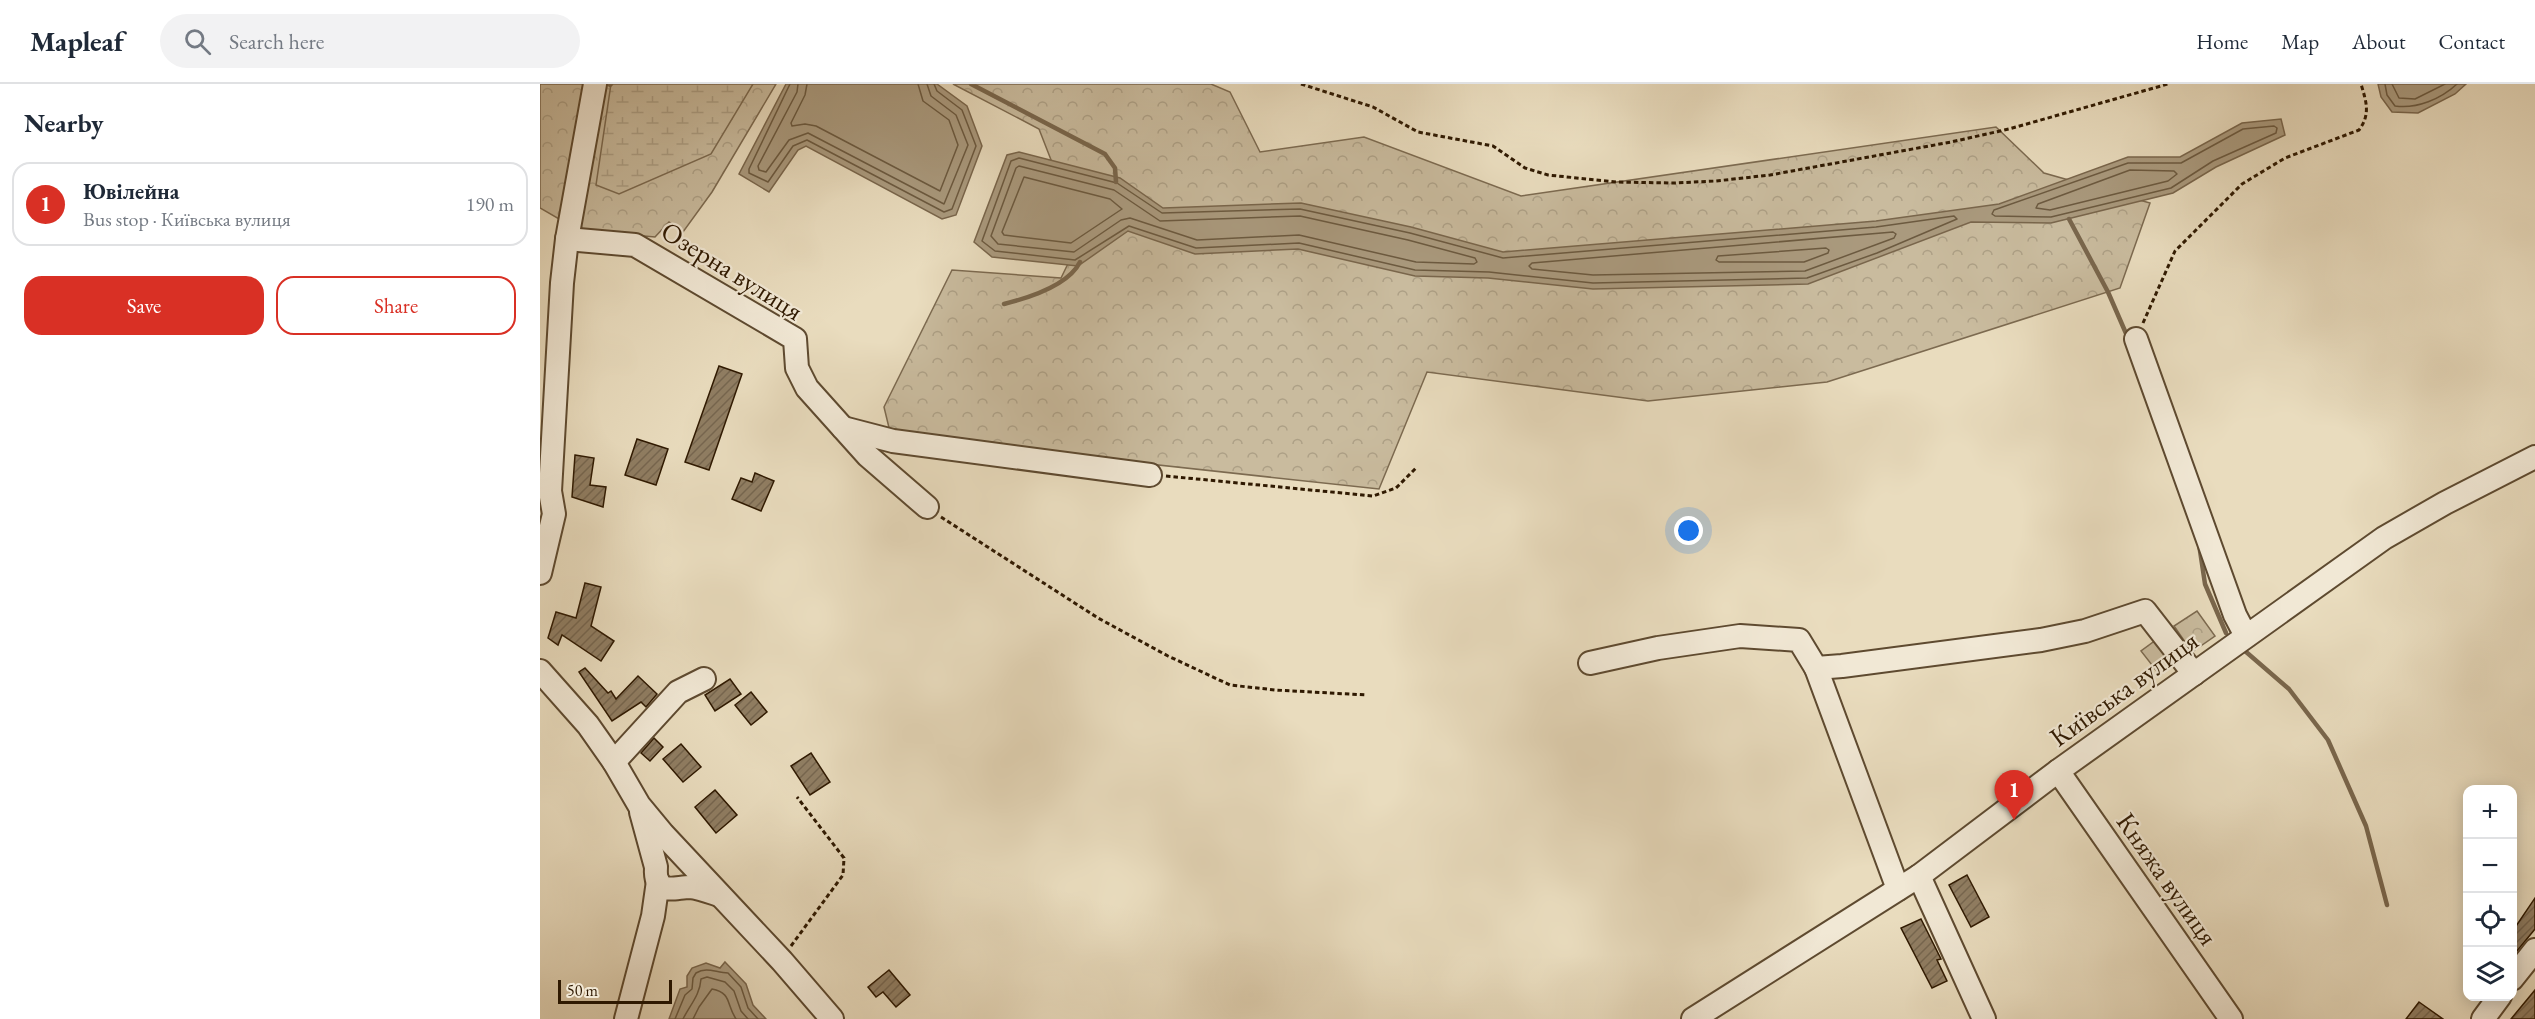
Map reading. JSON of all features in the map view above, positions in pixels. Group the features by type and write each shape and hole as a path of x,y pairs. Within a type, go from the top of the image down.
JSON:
{"street":[{"path":"540,573 554,514 545,484 562,283 567,239 595,84"},
{"name":"Озерна вулиця","path":"567,239 636,245 795,339 796,368 807,388 868,456 927,507"},
{"path":"2136,339 2235,615 2246,636"},
{"path":"843,428 893,441 1150,475"},
{"name":"Київська вулиця","path":"1693,1019 1919,876 2058,771 2384,538 2445,503 2535,457"},
{"path":"1816,668 1907,659 2041,640 2085,631 2145,611 2194,674"},
{"path":"1590,663 1658,648 1740,636 1798,640 1816,668 1898,889"},
{"path":"540,671 588,725 614,762 639,805 663,834 782,960 832,1019"},
{"path":"614,762 678,692 704,679"},
{"name":"Княжа вулиця","path":"2058,771 2231,1019"},
{"path":"639,805 657,874 664,888 673,890 698,888 719,895"},
{"path":"626,1019 653,916 657,874 666,855 681,854 690,861 693,877 684,888 659,907 653,916"},
{"path":"1919,876 1984,1019"},
{"path":"2517,973 2535,950"},
{"path":"2482,1019 2496,1001"}],"path":[{"path":"1301,84 1373,107 1418,132 1493,146 1525,168 1548,175 1616,182 1674,183 1716,182 1770,175 1951,142 2009,129 2168,84"},
{"path":"2136,339 2175,251 2242,184 2285,158 2360,130 2367,120 2361,84"},
{"path":"1150,475 1373,496 1396,488 1416,468"},
{"path":"927,507 1098,618 1168,656 1230,685 1367,695"},
{"path":"782,960 843,875 844,858 797,797"}],"green space":[{"path":"540,84 776,84 712,192 683,232 669,222 655,237 578,230 540,208"},
{"path":"611,84 753,84 711,154 619,194 596,185"},
{"path":"953,84 1211,84 1230,92 1260,152 1364,137 1521,196 1996,127 2044,173 2150,203 2120,288 1827,382 1648,401 1427,372 1379,489 891,436 884,407 952,270 1061,278 1081,237 1039,129"},
{"path":"2197,611 2215,636 2192,652 2174,626"},
{"path":"2160,637 2179,662 2159,674 2141,651"}],"water":[{"path":"786,84 937,84 967,106 982,146 956,215 942,219 806,146 798,150 769,192 739,174"},
{"path":"2378,84 2466,84 2455,94 2418,113 2392,112 2381,97"},
{"path":"2281,119 2285,135 2216,167 2173,193 2051,223 1971,222 1808,284 1593,289 1488,278 1415,276 1298,249 1195,254 1128,231 1078,266 992,257 974,242 1007,155 1019,152 1120,178 1163,208 1301,203 1411,227 1503,252 1876,221 1999,204 2128,157 2180,157 2242,123"},
{"path":"725,962 746,984 753,1005 766,1019 669,1019 680,989 687,987 687,976 692,968 706,963 720,968"}],"building":[{"path":"719,366 742,374 709,470 685,462"},
{"path":"637,439 668,449 656,485 625,475"},
{"path":"575,455 594,458 590,485 606,487 603,507 572,497"},
{"path":"755,473 774,481 761,511 732,499 741,478 752,482"},
{"path":"585,583 601,587 591,626 614,641 601,661 562,635 558,645 548,638 556,612 576,618"},
{"path":"585,668 608,693 611,691 616,699 638,676 657,694 646,707 641,702 612,721 579,672"},
{"path":"730,679 741,694 715,711 705,695"},
{"path":"751,692 767,712 751,725 735,705"},
{"path":"654,738 663,747 650,761 641,753"},
{"path":"681,744 701,767 683,782 663,759"},
{"path":"811,753 830,782 810,795 791,766"},
{"path":"715,790 737,815 716,833 695,807"},
{"path":"1967,875 1989,917 1971,927 1949,885"},
{"path":"2535,898 2535,929 2517,951 2517,925"},
{"path":"1921,919 1941,959 1937,960 1947,981 1932,988 1901,928"},
{"path":"889,970 910,995 896,1007 883,992 876,997 868,987"},
{"path":"2535,990 2535,1019 2511,1019"},
{"path":"2419,1002 2443,1019 2406,1019"}],"waterway":[{"path":"971,84 1105,154 1115,168 1116,182"},
{"path":"2069,219 2108,292 2128,338"},
{"path":"1004,304 1057,284 1066,278 1080,262"},
{"path":"2199,544 2205,584 2226,633"},
{"path":"2245,651 2289,689 2328,740 2366,826 2387,905"}],"place":[{"name":"Ювілейна","path":"2014,820"}]}
